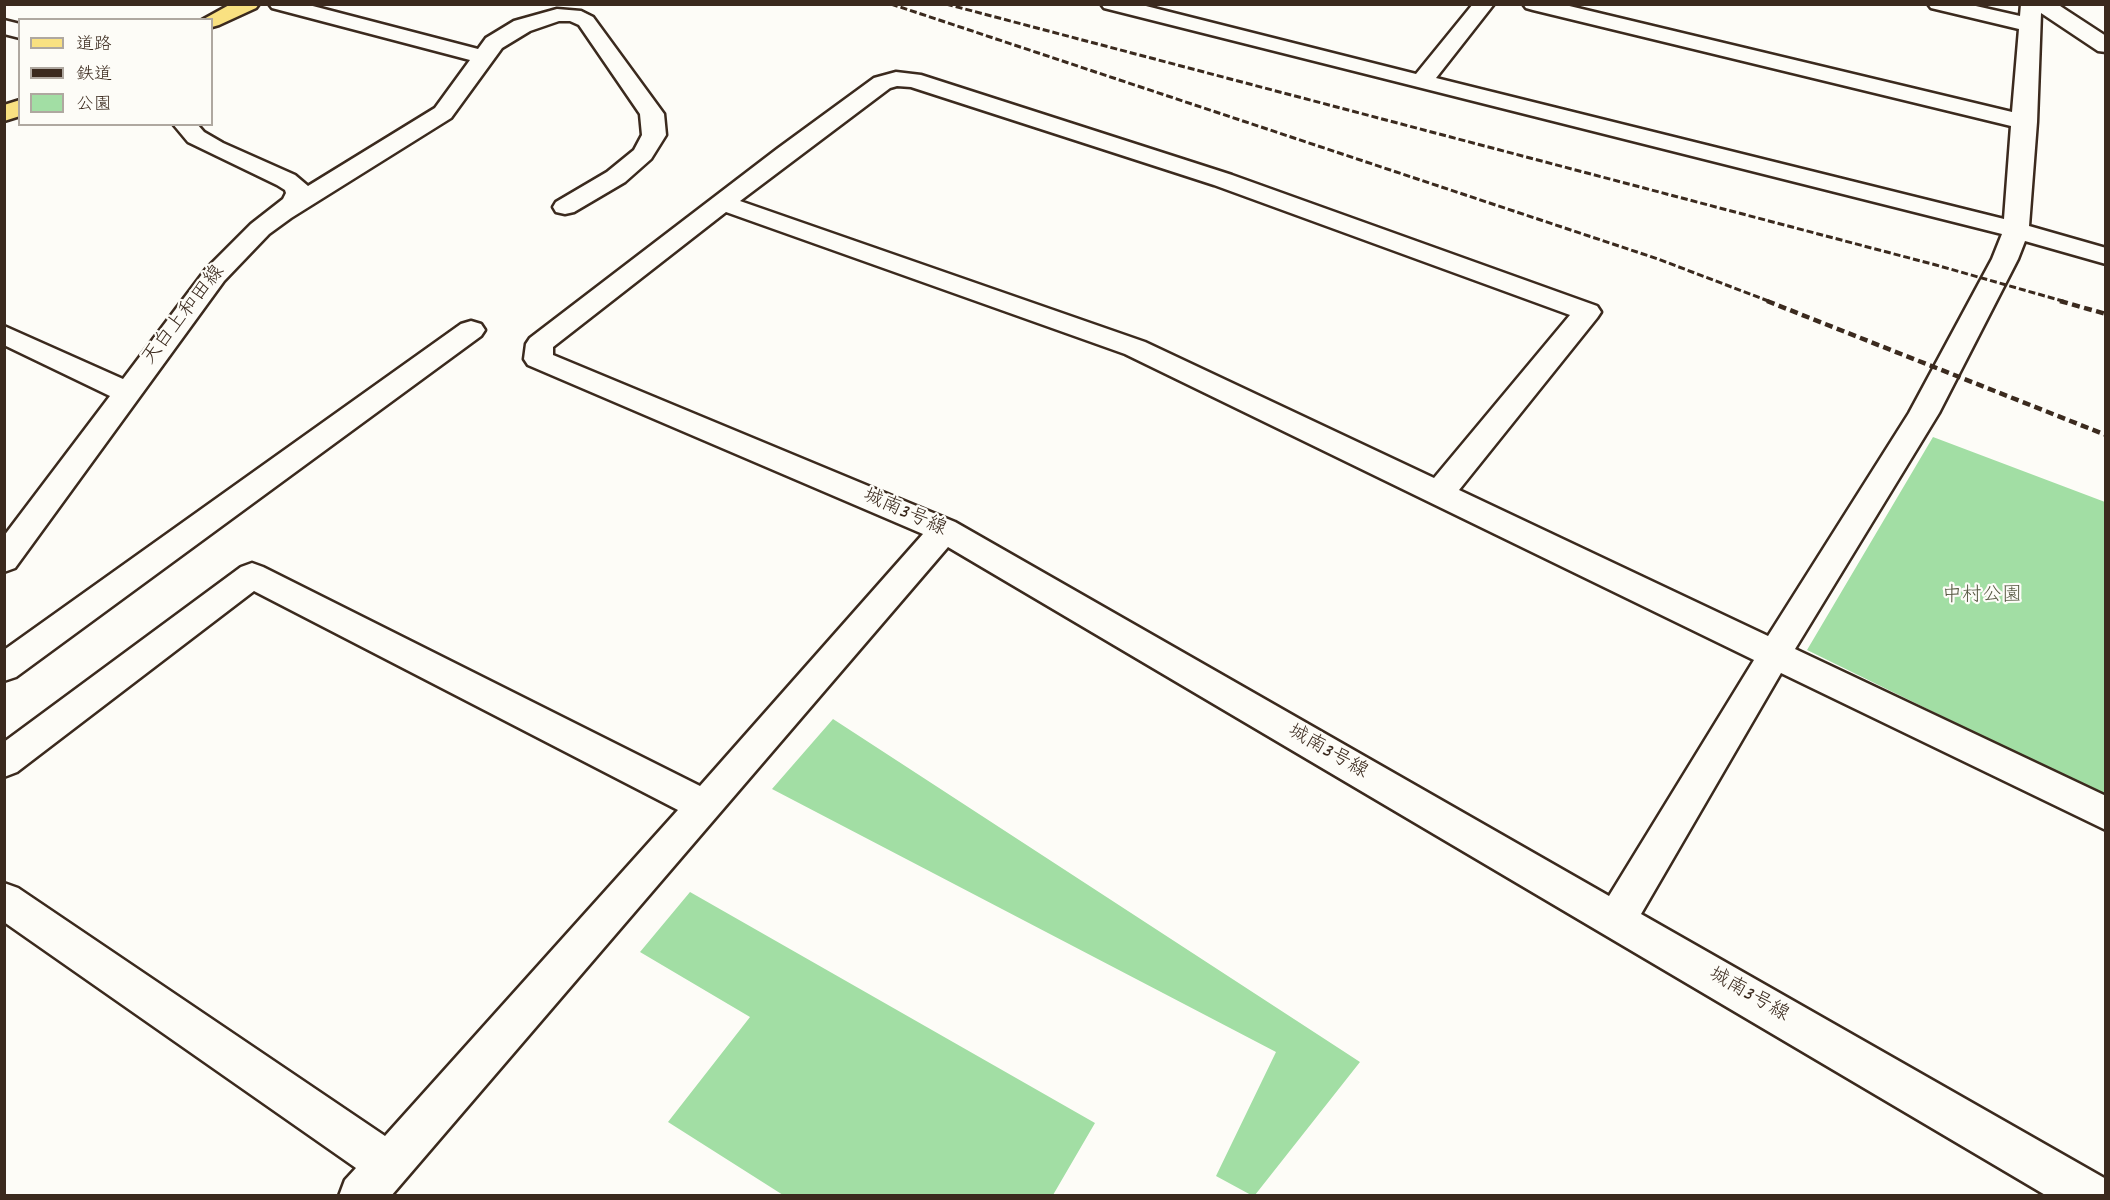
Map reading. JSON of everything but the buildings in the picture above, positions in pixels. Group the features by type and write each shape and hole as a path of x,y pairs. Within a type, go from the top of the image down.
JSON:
{"main road":[{"path":"213,21 249,4"}],"street":[{"path":"279,4 483,57"},
{"path":"1111,4 2016,230 2106,256"},
{"path":"1422,81 1484,4"},
{"path":"1533,4 2025,122"},
{"path":"1938,4 2034,11 2106,46"},
{"path":"1616,920 1775,654 1924,413 2005,259 2016,230 2034,11"},
{"path":"282,213 443,113 495,43 522,26 557,15 574,15 586,21 652,114 654,135 643,154 616,177 565,207"},
{"path":"723,203 882,83 896,79 913,80 1223,180 1587,312 1439,494"},
{"name":"天白上和田線","path":"4,560 215,275 260,229 294,202 298,193 296,186 270,171 215,148 196,137 186,126"},
{"path":"723,203 1135,348 2106,814"},
{"name":"城南3号線","path":"723,203 540,344 538,359 944,530 2091,1196"},
{"path":"4,668 471,330"},
{"path":"4,334 128,392"},
{"path":"361,1196 705,806 944,530"},
{"path":"4,762 252,575 705,806"},
{"path":"4,900 388,1164"}],"green space":[{"name":"中村公園","path":"1933,437 2105,502 2105,796 1807,650"},
{"path":"833,719 1360,1062 1255,1195 1216,1176 1276,1052 772,789"},
{"path":"690,892 1095,1123 1053,1195 783,1195 668,1122 750,1017 640,952"}],"railway":[{"path":"891,4 1658,259 1771,302"},
{"path":"946,4 1936,265 2066,302"},
{"path":"1767,301 2106,435"},
{"path":"2060,301 2106,314"}]}
